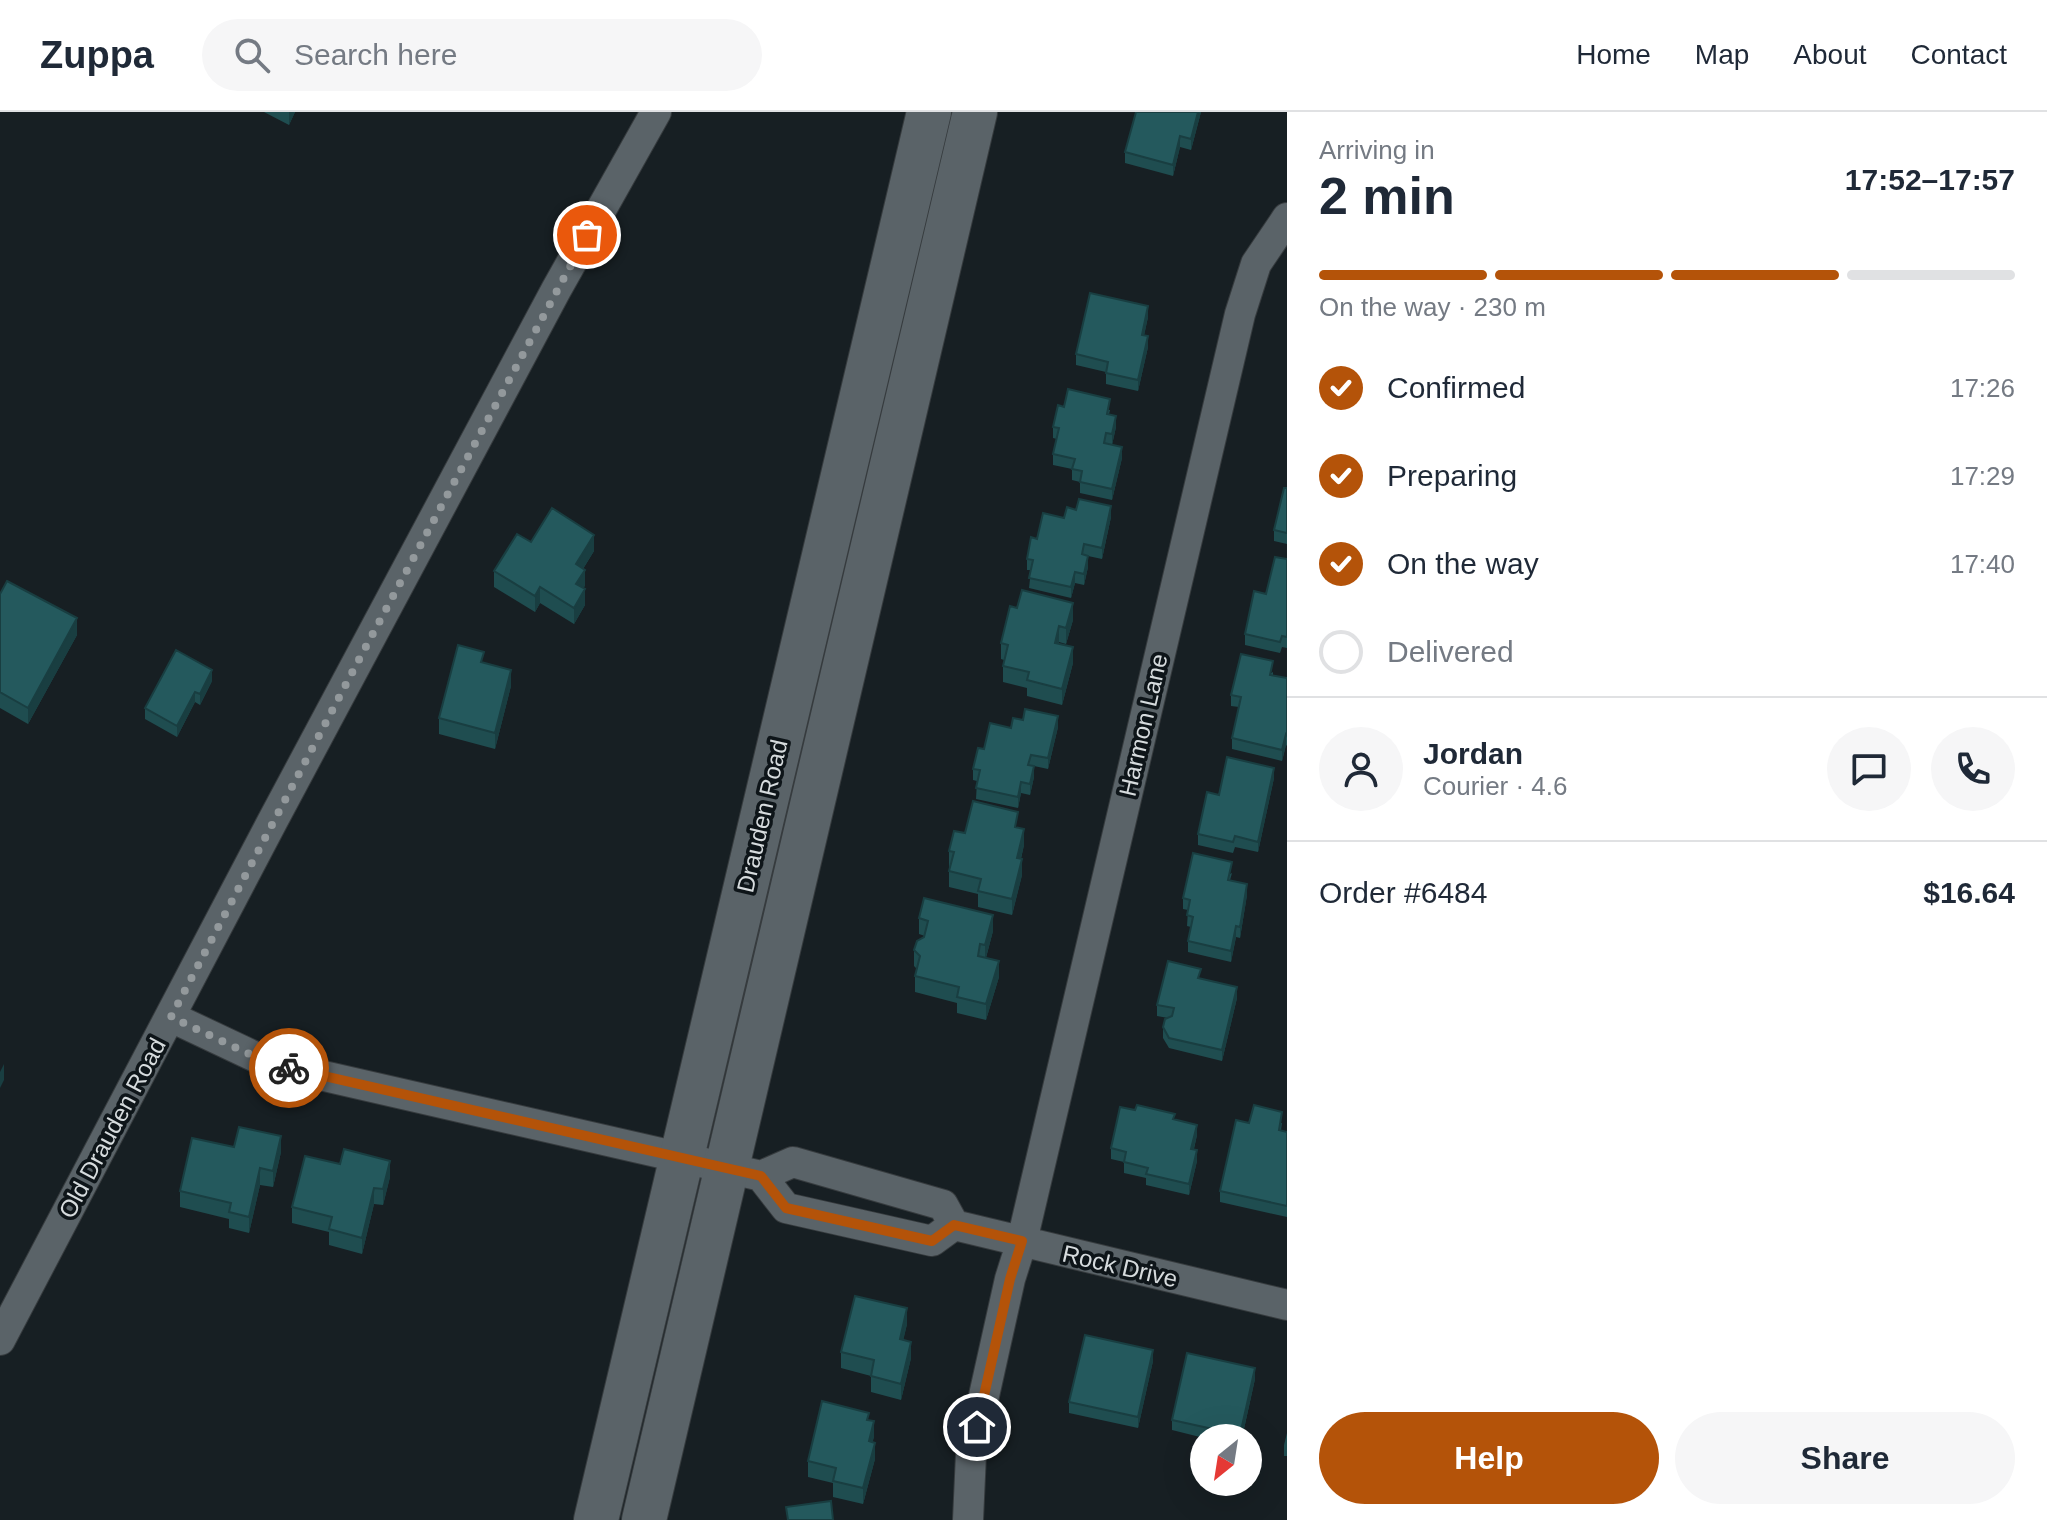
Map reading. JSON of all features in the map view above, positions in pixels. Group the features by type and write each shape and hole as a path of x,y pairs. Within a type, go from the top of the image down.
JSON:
{"street":[{"name":"Old Drauden Road","path":"0,1340 541,317 656,112"},
{"name":"Drauden Road","path":"596,1520 929,112"},
{"name":"Drauden Road","path":"644,1520 743,1172 975,112"},
{"name":"Harmon Lane","path":"968,1520 971,1454 1010,1279 1022,1241 1240,314 1256,264 1287,218"},
{"path":"171,1017 262,1060 289,1068 743,1172 786,1208 932,1241 954,1225"},
{"name":"Rock Drive","path":"743,1172 793,1162 943,1205 954,1225 1287,1305"}],"building":[{"path":"1136,112 1198,112 1191,139 1180,136 1173,165 1125,152"},
{"path":"1090,293 1148,306 1142,335 1148,336 1138,380 1106,373 1108,362 1076,354"},
{"path":"1068,389 1110,399 1107,414 1116,416 1112,434 1106,433 1104,443 1122,447 1112,489 1080,482 1082,471 1072,469 1075,459 1053,454 1059,428 1053,427 1058,405 1064,407"},
{"path":"1284,488 1287,488 1287,533 1274,530"},
{"path":"1079,499 1111,506 1102,548 1084,544 1082,554 1088,556 1084,574 1075,572 1071,587 1029,578 1033,560 1027,559 1031,537 1037,539 1043,513 1064,518 1067,507 1076,510"},
{"path":"552,508 594,535 576,564 585,570 576,584 585,589 574,608 540,587 535,596 494,571 517,534 531,542"},
{"path":"1275,557 1287,559 1287,637 1282,636 1280,642 1245,634 1254,591 1266,594"},
{"path":"7,581 77,618 28,708 0,692 0,594"},
{"path":"1022,590 1073,603 1066,628 1059,626 1055,643 1073,647 1062,689 1027,680 1029,672 1003,666 1008,645 1001,643 1010,606 1017,608"},
{"path":"458,645 484,652 481,662 511,670 495,733 439,718"},
{"path":"176,650 212,670 200,694 195,692 177,726 145,708"},
{"path":"1241,654 1273,661 1270,675 1287,678 1287,735 1282,750 1232,738 1241,697 1231,695"},
{"path":"1025,709 1058,716 1048,758 1031,755 1028,765 1034,766 1030,784 1021,782 1018,797 976,788 980,770 973,769 978,748 984,749 990,723 1011,728 1013,718 1023,720"},
{"path":"1227,757 1274,768 1258,842 1235,836 1233,842 1198,834 1207,792 1219,795"},
{"path":"973,801 1018,812 1015,827 1024,829 1017,858 1022,859 1012,899 978,891 981,879 949,871 954,852 949,851 954,831 965,833"},
{"path":"1193,853 1232,862 1228,880 1247,884 1240,927 1236,926 1231,951 1188,941 1193,917 1187,915 1190,900 1183,898"},
{"path":"924,898 993,915 985,945 980,944 978,956 999,961 986,1004 957,997 959,987 915,976 920,956 914,950 917,941 924,937 928,921 919,918"},
{"path":"1168,961 1201,969 1198,978 1237,987 1222,1050 1169,1038 1163,1027 1174,1008 1157,1005"},
{"path":"1137,1105 1175,1114 1173,1119 1197,1125 1191,1149 1197,1150 1189,1184 1146,1174 1148,1168 1124,1162 1126,1152 1111,1148 1120,1107 1135,1110"},
{"path":"1254,1105 1282,1112 1279,1130 1287,1132 1287,1206 1220,1191 1236,1120 1249,1123"},
{"path":"239,1127 281,1136 273,1171 260,1168 249,1217 229,1212 231,1203 180,1191 192,1138 234,1147"},
{"path":"344,1149 390,1161 383,1189 374,1188 362,1238 329,1229 332,1217 292,1207 305,1156 340,1164"},
{"path":"855,1296 907,1308 900,1339 911,1342 901,1384 871,1376 874,1360 841,1352"},
{"path":"1085,1335 1153,1350 1138,1417 1069,1402"},
{"path":"1187,1353 1255,1368 1242,1424 1190,1424 1172,1420"},
{"path":"822,1401 869,1413 867,1420 874,1421 869,1441 875,1443 863,1488 833,1481 836,1468 808,1461"},
{"path":"831,1501 833,1520 788,1520 786,1507"}],"way so far":[{"path":"289,1068 262,1060 171,1017 272,822 587,235"}],"route":[{"path":"289,1068 761,1176 786,1208 932,1241 954,1225 1022,1241 1010,1279 977,1427"}]}
